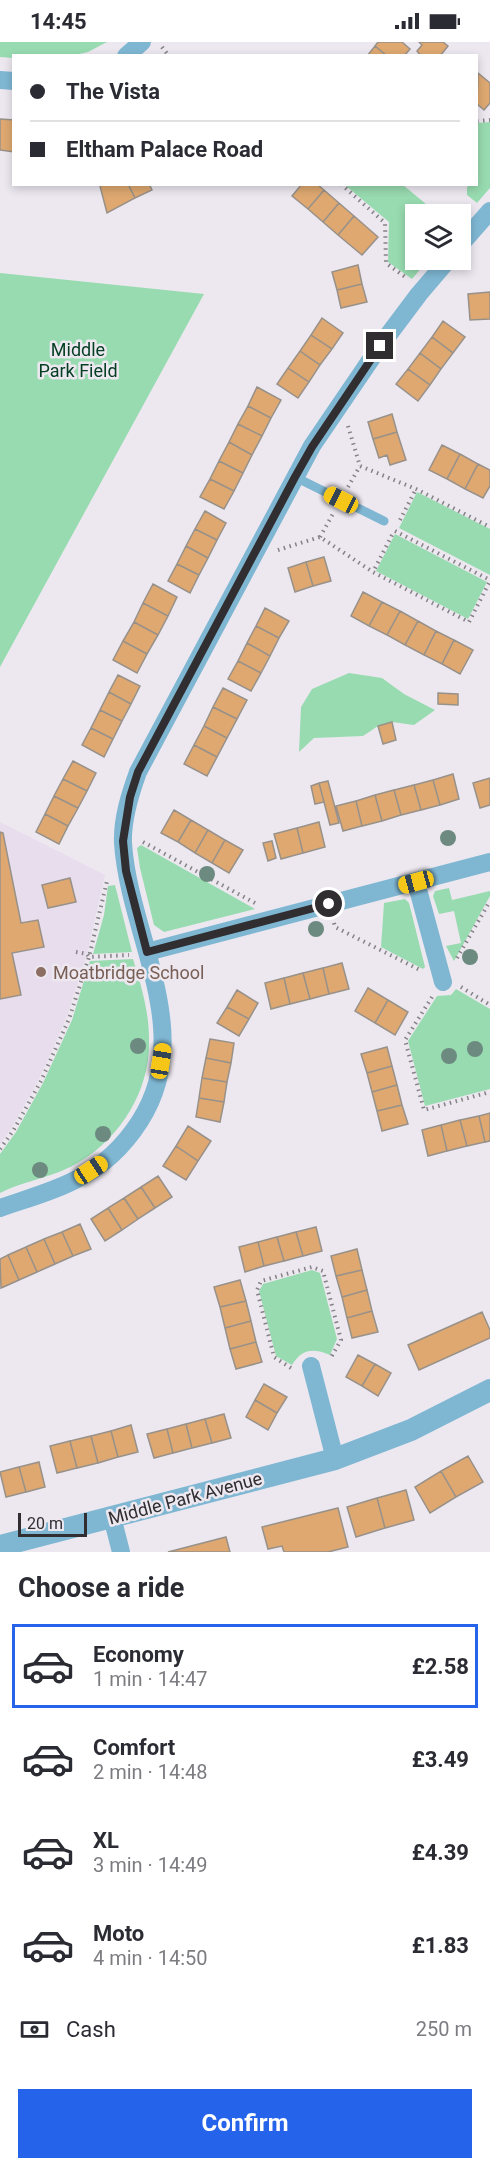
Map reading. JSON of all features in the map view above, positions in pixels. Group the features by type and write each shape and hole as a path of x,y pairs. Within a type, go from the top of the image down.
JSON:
{"street":[{"path":"128,54 142,42"},
{"path":"471,234 488,218"},
{"path":"0,1208 76,1179 106,1160 129,1138 148,1110 159,1078 164,1045 162,1014 126,871 123,832 138,772 295,477 341,402 419,294 439,270"},
{"path":"147,952 490,862"},
{"path":"416,882 443,982"},
{"path":"311,1368 335,1459"},
{"name":"Middle Park Avenue","path":"0,1546 335,1459 411,1430 490,1390"},
{"path":"112,1517 121,1552"}],"lane":[{"path":"295,477 384,521"}],"path":[{"path":"158,42 167,54"},
{"path":"343,186 385,223 386,263 412,283 419,294"},
{"path":"341,402 360,466 416,489 490,527"},
{"path":"373,572 416,489"},
{"path":"253,557 320,537 373,572 469,622 490,581 395,530"},
{"path":"123,832 281,917"},
{"path":"0,1149 13,1131 41,1081 69,1019 89,957 100,915 104,886 108,877"},
{"path":"490,901 443,982 405,1040 424,1110 490,1092"},
{"path":"329,904 335,927 443,982 461,987 490,1005"},
{"path":"76,952 87,954 89,957 147,952"},
{"path":"312,1267 323,1271 341,1340 329,1359 311,1368 291,1368 274,1357 257,1290 261,1281 312,1267"}],"shaded area":[{"name":"Moatbridge School","path":"0,822 105,875 87,954 66,1019 39,1079 0,1144"}],"green space":[{"path":"0,42 107,42 79,54 12,54 12,58 0,57"},
{"path":"490,122 490,188 477,203 467,195 467,187 478,186 478,123"},
{"path":"346,186 404,186 426,204 405,204 405,270 420,270 412,279 388,262 389,222"},
{"name":"Middle Park Field","path":"0,273 204,294 0,667"},
{"path":"417,492 490,529 490,575 399,528"},
{"path":"395,534 487,582 468,619 376,571"},
{"path":"349,673 382,678 404,694 435,710 414,725 392,722 378,726 363,736 314,738 299,752 301,707 312,689"},
{"path":"141,845 255,909 164,932 154,925 140,868 137,848"},
{"path":"115,885 132,952 93,954 104,915 108,886"},
{"path":"449,888 452,900 490,891 490,896 454,961 446,946 461,943 454,911 439,914 433,896 435,891"},
{"path":"405,899 409,903 425,967 423,969 381,947 384,903"},
{"path":"133,959 146,1008 149,1039 145,1075 131,1109 109,1138 81,1161 61,1171 0,1193 0,1154 16,1132 43,1083 72,1020 90,961"},
{"path":"456,989 490,1009 490,1089 425,1106 408,1041 437,996 451,995"},
{"path":"312,1270 320,1273 337,1339 330,1355 308,1351 292,1365 276,1356 259,1291 263,1284"}],"building":[{"path":"378,42 402,42 410,49 406,54 385,54 375,46"},
{"path":"419,42 443,42 448,46 442,54 419,54 417,51 422,45"},
{"path":"375,46 385,54 369,54"},
{"path":"478,73 490,83 490,103 484,110 478,105"},
{"path":"0,119 12,120 12,152 0,150"},
{"path":"100,186 129,186 135,198 107,213"},
{"path":"129,186 150,186 152,190 135,198"},
{"path":"300,186 319,186 324,190 308,209 292,196"},
{"path":"324,190 339,203 323,222 308,209"},
{"path":"339,203 354,216 338,235 323,222"},
{"path":"354,216 378,237 362,255 338,235"},
{"path":"358,265 362,284 337,290 332,272"},
{"path":"362,284 367,302 341,308 337,290"},
{"path":"490,292 490,319 470,320 468,294"},
{"path":"322,318 343,333 332,349 311,335"},
{"path":"443,321 465,337 453,353 432,337"},
{"path":"311,335 332,349 320,365 300,351"},
{"path":"432,337 453,353 441,369 420,353"},
{"path":"300,351 320,365 309,382 288,368"},
{"path":"420,353 441,369 430,385 408,369"},
{"path":"288,368 309,382 298,398 277,384"},
{"path":"408,369 430,385 418,401 396,384"},
{"path":"257,387 281,400 271,418 248,406"},
{"path":"248,406 271,418 262,436 238,424"},
{"path":"392,414 397,432 373,439 368,422"},
{"path":"238,424 262,436 252,455 229,442"},
{"path":"397,432 406,460 390,465 387,455 379,458 373,439"},
{"path":"229,442 252,455 243,473 219,461"},
{"path":"442,445 460,454 447,479 429,470"},
{"path":"460,454 478,464 465,489 447,479"},
{"path":"219,461 243,473 234,491 210,479"},
{"path":"478,464 490,470 490,486 483,498 465,489"},
{"path":"210,479 234,491 224,509 200,497"},
{"path":"205,511 226,523 217,540 195,529"},
{"path":"195,529 217,540 208,558 186,546"},
{"path":"186,546 208,558 199,575 177,564"},
{"path":"324,557 331,581 313,586 306,562"},
{"path":"306,562 313,586 295,592 288,568"},
{"path":"177,564 199,575 190,593 168,581"},
{"path":"153,584 177,597 168,616 143,603"},
{"path":"363,592 382,602 369,626 351,616"},
{"path":"382,602 400,611 387,635 369,626"},
{"path":"143,603 168,616 158,635 134,622"},
{"path":"265,608 289,621 279,638 256,626"},
{"path":"400,611 418,621 405,645 387,635"},
{"path":"418,621 436,631 424,655 405,645"},
{"path":"134,622 158,635 147,654 123,641"},
{"path":"256,626 279,638 270,656 247,643"},
{"path":"436,631 454,640 442,664 424,655"},
{"path":"454,640 473,650 460,674 442,664"},
{"path":"123,641 147,654 137,673 113,660"},
{"path":"247,643 270,656 261,673 238,661"},
{"path":"238,661 261,673 251,691 228,679"},
{"path":"118,675 140,686 131,704 109,692"},
{"path":"223,688 247,700 237,719 213,707"},
{"path":"109,692 131,704 122,721 100,710"},
{"path":"438,693 458,694 458,705 438,704"},
{"path":"213,707 237,719 227,738 204,726"},
{"path":"100,710 122,721 113,739 91,728"},
{"path":"392,722 396,740 383,744 378,726"},
{"path":"204,726 227,738 217,757 194,745"},
{"path":"91,728 113,739 104,757 82,745"},
{"path":"194,745 217,757 207,776 184,764"},
{"path":"73,761 96,773 87,791 63,779"},
{"path":"453,774 459,799 440,805 433,780"},
{"path":"490,778 490,805 480,808 473,783"},
{"path":"63,779 87,791 78,808 54,796"},
{"path":"433,780 440,805 421,810 414,785"},
{"path":"328,781 339,823 330,825 319,783"},
{"path":"319,783 324,802 315,804 311,786"},
{"path":"414,785 421,810 401,815 394,790"},
{"path":"394,790 401,815 382,821 375,795"},
{"path":"375,795 382,821 362,826 356,801"},
{"path":"54,796 78,808 68,826 45,814"},
{"path":"356,801 362,826 343,831 336,806"},
{"path":"174,810 191,820 178,842 161,833"},
{"path":"45,814 68,826 59,844 36,832"},
{"path":"191,820 208,830 195,853 178,842"},
{"path":"319,822 325,847 303,853 297,828"},
{"path":"297,828 303,853 281,859 274,834"},
{"path":"208,830 225,840 212,863 195,853"},
{"path":"0,832 3,833 21,923 38,920 44,947 12,953 21,995 0,999"},
{"path":"225,840 243,850 229,873 212,863"},
{"path":"272,841 276,858 268,861 263,843"},
{"path":"70,878 76,902 48,908 42,885"},
{"path":"342,963 349,989 329,994 323,968"},
{"path":"323,968 329,994 310,999 303,973"},
{"path":"303,973 310,999 290,1004 284,978"},
{"path":"284,978 290,1004 271,1009 265,983"},
{"path":"368,988 388,1000 375,1023 355,1011"},
{"path":"237,990 258,1003 249,1019 227,1007"},
{"path":"388,1000 408,1012 395,1035 375,1023"},
{"path":"227,1007 249,1019 239,1036 217,1023"},
{"path":"210,1039 234,1043 231,1063 206,1058"},
{"path":"387,1047 392,1066 367,1073 361,1054"},
{"path":"206,1058 231,1063 227,1082 202,1078"},
{"path":"392,1066 397,1085 372,1092 367,1073"},
{"path":"202,1078 227,1082 224,1102 199,1098"},
{"path":"397,1085 402,1105 377,1111 372,1092"},
{"path":"199,1098 224,1102 220,1122 196,1117"},
{"path":"402,1105 408,1124 382,1131 377,1111"},
{"path":"490,1113 490,1141 485,1142 479,1116"},
{"path":"479,1116 485,1142 467,1146 460,1120"},
{"path":"460,1120 467,1146 447,1151 441,1125"},
{"path":"441,1125 447,1151 428,1156 422,1130"},
{"path":"188,1126 211,1141 198,1161 176,1146"},
{"path":"176,1146 198,1161 186,1180 163,1166"},
{"path":"158,1176 172,1197 155,1208 141,1187"},
{"path":"141,1187 155,1208 138,1219 124,1198"},
{"path":"124,1198 138,1219 122,1230 108,1208"},
{"path":"108,1208 122,1230 105,1241 91,1219"},
{"path":"80,1224 91,1249 73,1256 62,1232"},
{"path":"316,1227 322,1251 303,1256 296,1232"},
{"path":"62,1232 73,1256 55,1264 44,1239"},
{"path":"296,1232 303,1256 284,1261 277,1237"},
{"path":"277,1237 284,1261 264,1266 258,1242"},
{"path":"44,1239 55,1264 37,1272 26,1247"},
{"path":"258,1242 264,1266 245,1272 239,1247"},
{"path":"26,1247 37,1272 19,1280 8,1255"},
{"path":"357,1249 362,1270 336,1276 331,1256"},
{"path":"8,1255 19,1280 1,1288 0,1259"},
{"path":"362,1270 367,1290 342,1297 336,1276"},
{"path":"240,1280 246,1301 220,1307 214,1287"},
{"path":"367,1290 372,1311 347,1318 342,1297"},
{"path":"246,1301 251,1321 225,1328 220,1307"},
{"path":"372,1311 378,1332 352,1338 347,1318"},
{"path":"482,1312 490,1330 490,1338 419,1370 408,1345"},
{"path":"251,1321 256,1342 230,1349 225,1328"},
{"path":"256,1342 262,1362 236,1369 230,1349"},
{"path":"358,1355 375,1364 362,1386 346,1377"},
{"path":"375,1364 391,1373 378,1396 362,1386"},
{"path":"264,1384 287,1397 277,1413 255,1400"},
{"path":"255,1400 277,1413 268,1430 246,1417"},
{"path":"224,1414 231,1438 212,1443 205,1419"},
{"path":"205,1419 212,1443 192,1448 186,1424"},
{"path":"186,1424 192,1448 173,1453 167,1429"},
{"path":"131,1425 138,1452 118,1457 111,1431"},
{"path":"167,1429 173,1453 154,1458 147,1434"},
{"path":"111,1431 118,1457 98,1463 91,1436"},
{"path":"91,1436 98,1463 77,1468 70,1441"},
{"path":"70,1441 77,1468 57,1473 50,1446"},
{"path":"468,1456 483,1482 456,1497 441,1471"},
{"path":"39,1462 45,1487 26,1492 19,1467"},
{"path":"19,1467 26,1492 6,1497 0,1472"},
{"path":"441,1471 456,1497 430,1513 415,1487"},
{"path":"406,1490 414,1520 385,1528 377,1498"},
{"path":"377,1498 385,1528 356,1537 347,1507"},
{"path":"338,1508 348,1547 328,1552 284,1552 282,1546 268,1549 262,1527"},
{"path":"226,1537 230,1552 168,1552"}],"place":[{"name":"Moatbridge School","path":"41,972"}],"route":[{"path":"329,904 147,952 126,871 123,832 138,772 312,447 380,346"}]}
